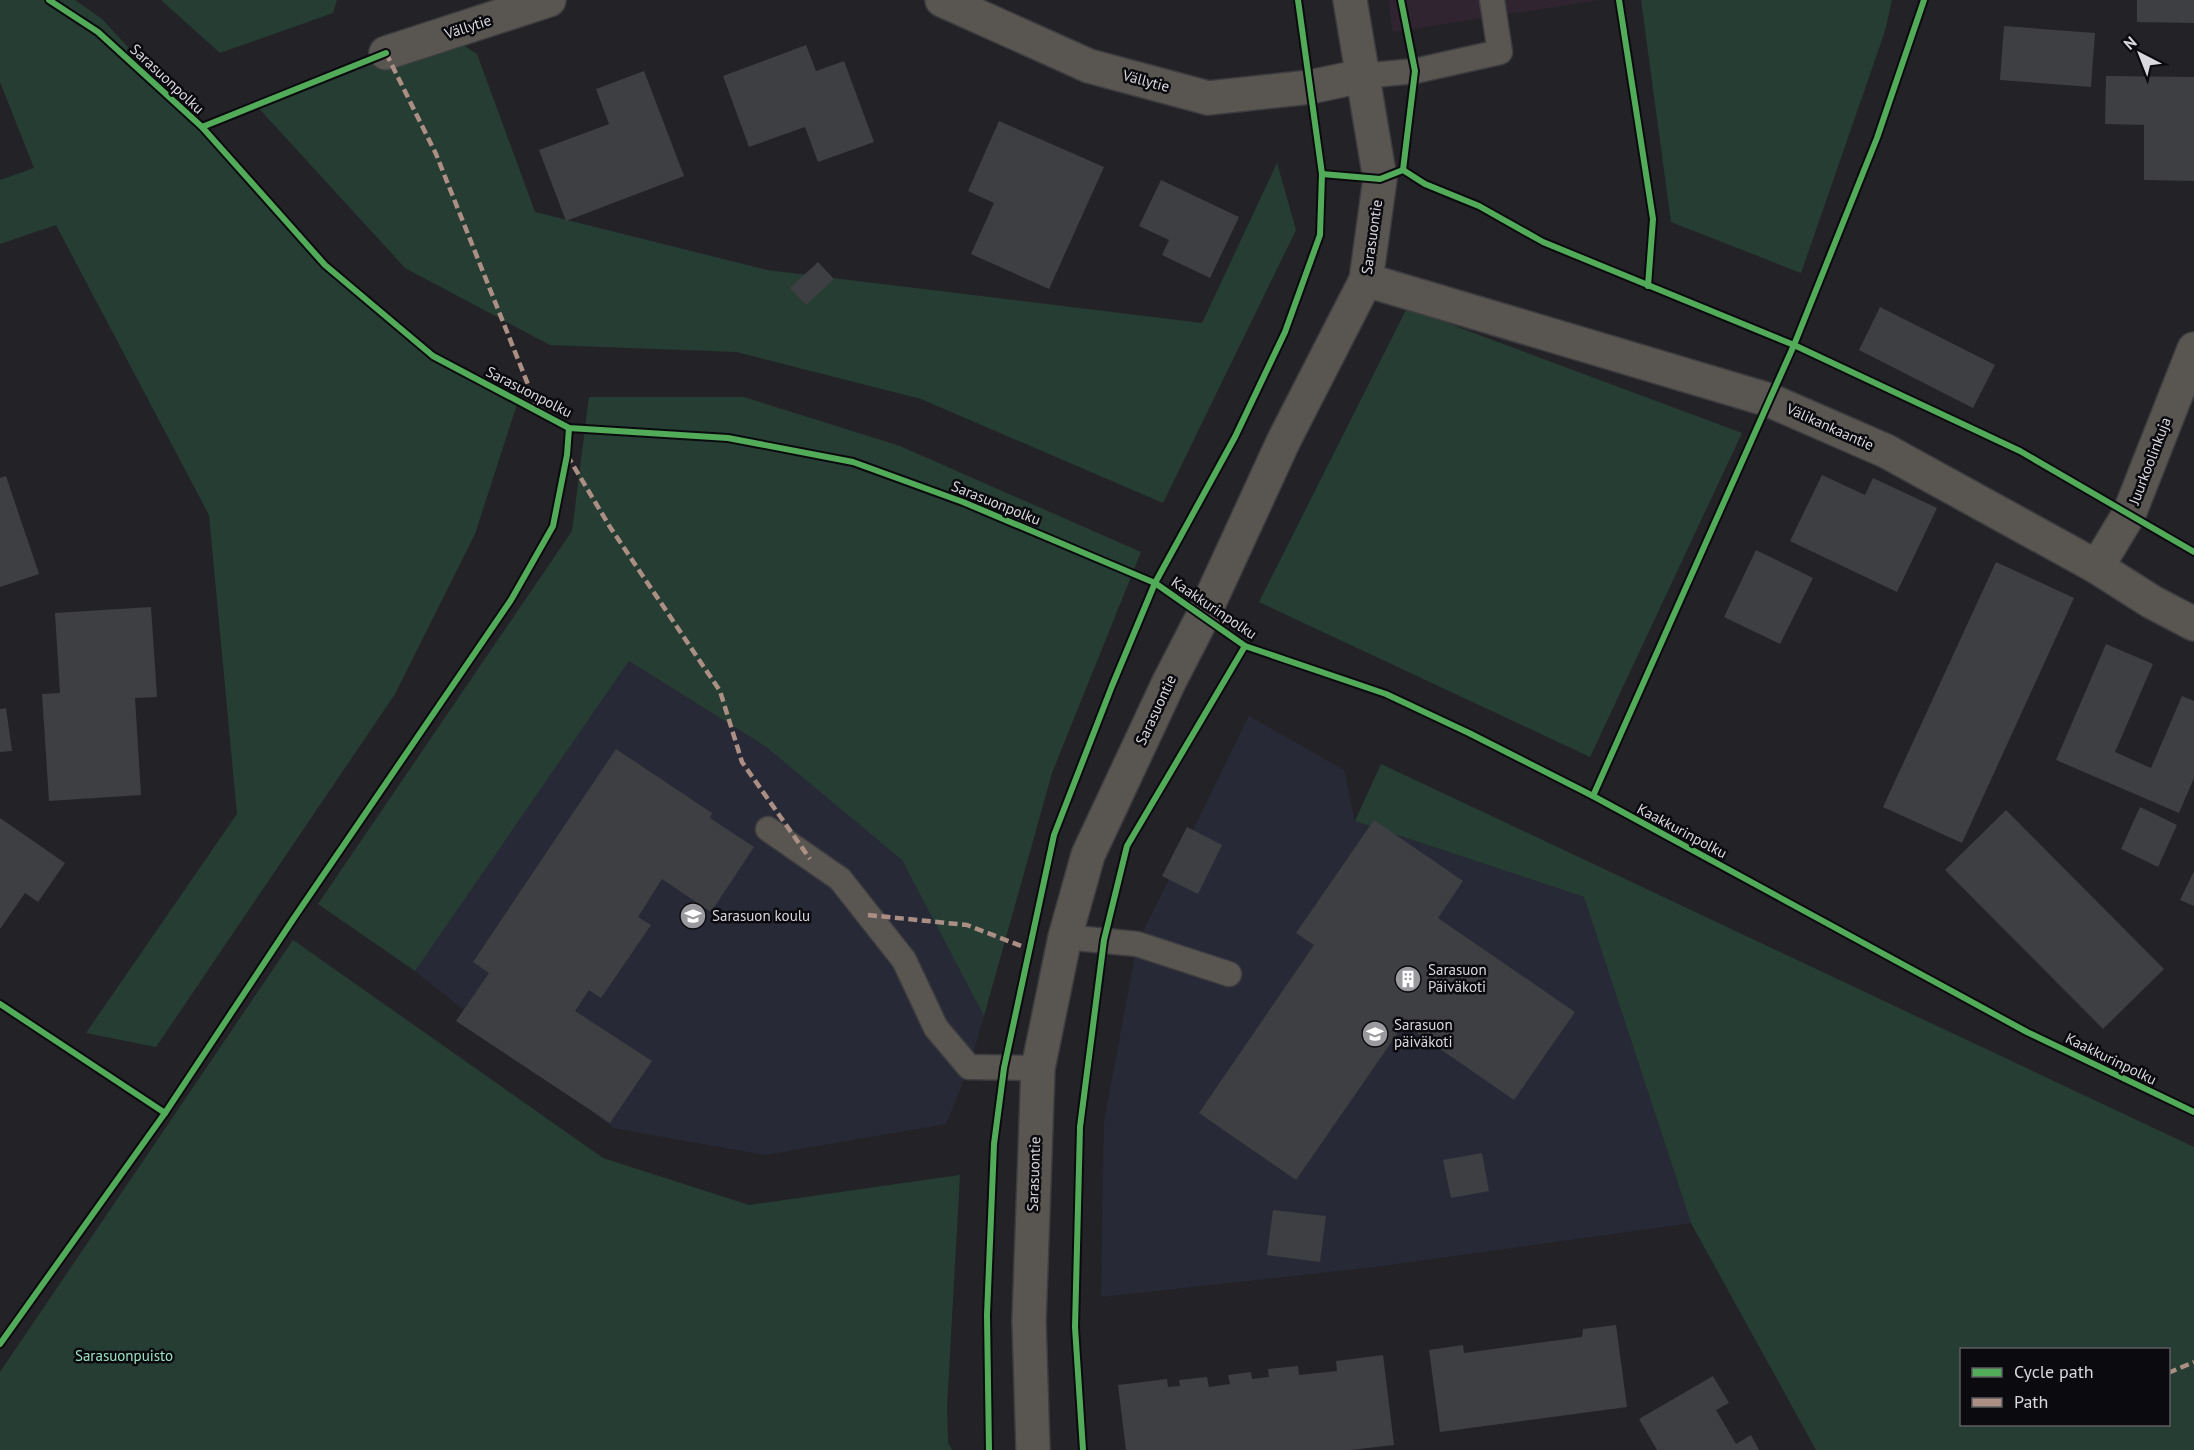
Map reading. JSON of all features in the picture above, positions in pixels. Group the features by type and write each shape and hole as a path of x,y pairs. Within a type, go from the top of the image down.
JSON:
{"street":[{"name":"Vällytie","path":"386,53 549,0"},
{"name":"Vällytie","path":"942,0 1089,66 1208,98 1310,87 1362,76"},
{"name":"Sarasuontie","path":"1033,1450 1029,1321 1038,1068 1065,937 1088,855 1169,682 1203,616 1284,440 1366,280 1380,179 1350,0"},
{"name":"Välikankaantie","path":"1366,280 1768,400 1886,452 2097,567 2152,602 2194,624"},
{"name":"Juurkoolinkuja","path":"2097,567 2130,514 2194,350"}],"lane":[{"path":"1362,76 1415,71 1500,52 1492,0"},
{"path":"768,829 840,879 904,960 936,1028 969,1067 1038,1068"},
{"path":"1065,937 1137,944 1229,974"}],"shaded area":[{"path":"1388,0 1601,0 1393,32"},
{"name":"Sarasuon koulu","path":"629,661 765,746 902,860 984,1016 969,1067 946,1124 765,1155 613,1128 415,971"},
{"name":"Sarasuon päiväkoti","path":"1249,716 1344,770 1355,821 1584,897 1691,1223 1375,1267 1101,1297 1104,1123 1137,944"}],"green space":[{"path":"0,0 75,0 102,19 318,259 433,356 518,401 475,534 395,694 156,1047 86,1033 237,814 209,515 56,225 0,244 0,180 34,168 0,82"},
{"path":"161,0 337,0 333,13 220,53"},
{"path":"1641,0 1892,0 1885,31 1801,273 1671,222"},
{"path":"443,32 477,54 535,212 767,270 1202,323 1277,163 1296,230 1163,503 921,399 737,352 550,345 405,268 253,102"},
{"path":"1407,308 1742,433 1590,757 1259,602"},
{"path":"589,397 744,397 900,446 1141,552 1052,773 984,1016 902,860 765,746 629,661 415,971 318,904 572,531"},
{"path":"1381,764 2194,1147 2194,1450 1816,1450 1691,1223 1584,897 1355,821"},
{"name":"Sarasuonpuisto","path":"293,940 603,1158 749,1205 960,1175 947,1407 948,1443 952,1450 0,1450 0,1372"}],"building":[{"path":"2137,0 2194,0 2194,23 2137,22"},
{"path":"2004,26 2095,33 2091,87 2000,80"},
{"path":"806,45 816,71 844,61 874,142 818,162 805,127 749,147 723,76"},
{"path":"644,71 684,176 566,221 539,150 609,124 596,89"},
{"path":"2106,76 2194,77 2194,181 2144,180 2144,125 2105,124"},
{"path":"999,121 1104,167 1049,289 971,254 994,203 968,191"},
{"path":"1161,180 1239,217 1210,278 1162,255 1169,240 1139,226"},
{"path":"818,262 834,279 806,305 790,288"},
{"path":"1880,307 1995,365 1973,408 1859,350"},
{"path":"1822,475 1865,495 1873,478 1937,508 1897,592 1790,541"},
{"path":"6,476 39,574 0,587 0,478"},
{"path":"1756,550 1813,578 1780,644 1724,617"},
{"path":"1996,562 2074,598 1962,843 1883,807"},
{"path":"151,607 157,697 135,698 141,795 49,801 42,694 60,693 55,613"},
{"path":"2106,644 2153,664 2115,752 2151,768 2182,696 2194,701 2194,778 2179,813 2056,760"},
{"path":"6,708 12,751 0,752 0,709"},
{"path":"616,749 712,813 710,818 754,847 711,912 662,879 638,917 651,925 601,998 589,990 575,1011 652,1061 610,1123 456,1021 489,973 473,962"},
{"path":"2140,807 2177,825 2158,867 2121,849"},
{"path":"2006,810 2164,969 2103,1029 1945,870"},
{"path":"0,818 65,863 38,902 25,893 0,929"},
{"name":"Sarasuon Päiväkoti","path":"1374,820 1463,881 1438,918 1575,1012 1514,1100 1404,1024 1296,1180 1199,1113 1314,945 1296,933"},
{"path":"1187,827 1222,845 1198,894 1162,876"},
{"path":"2194,871 2194,906 2180,900"},
{"path":"1482,1153 1489,1191 1451,1198 1443,1160"},
{"path":"1273,1210 1326,1216 1320,1262 1267,1255"},
{"path":"1616,1325 1627,1407 1440,1432 1429,1350 1463,1345 1464,1353 1582,1337 1583,1329"},
{"path":"1383,1355 1394,1445 1350,1450 1126,1450 1118,1385 1167,1379 1168,1387 1180,1386 1179,1380 1207,1377 1209,1387 1230,1384 1228,1375 1251,1372 1252,1379 1269,1377 1268,1369 1298,1366 1299,1375 1337,1371 1336,1361"},
{"path":"1713,1376 1729,1403 1716,1410 1736,1444 1751,1435 1759,1450 1657,1450 1639,1419"}],"marked path":[{"path":"386,53 436,154 539,412"},
{"path":"567,455 610,527 720,691 742,762 810,859"},
{"path":"868,915 967,925 1029,949"},
{"path":"2170,1372 2194,1362"}],"cycle path":[{"name":"Sarasuonpolku","path":"49,0 98,32 202,127 325,265 433,356 569,428 728,438 853,462 963,502 1155,583 1245,646 1386,694 1469,733 1593,796 2027,1032 2194,1112"},
{"path":"989,1450 987,1315 994,1144 1004,1068 1054,835 1155,583 1235,437 1285,332 1320,235 1322,174 1298,0"},
{"path":"1401,0 1415,71 1403,170"},
{"path":"1619,0 1653,219 1648,286"},
{"path":"1593,796 1794,345 1877,138 1924,0"},
{"name":"Sarasuonpolku","path":"202,127 386,53"},
{"path":"1322,174 1380,179 1403,170 1425,184 1479,206 1543,242 1794,345 2020,451 2194,552"},
{"name":"Sarasuonpolku","path":"0,1344 165,1113 294,918 511,600 553,526 567,455 569,428"},
{"name":"Kaakkurinpolku","path":"1083,1450 1075,1327 1080,1127 1104,940 1127,846 1245,646"},
{"path":"0,1004 165,1113"}],"place":[{"name":"Sarasuon koulu","path":"693,916"},
{"name":"Sarasuon Päiväkoti","path":"1408,979"},
{"name":"Sarasuon päiväkoti","path":"1375,1034"}]}
